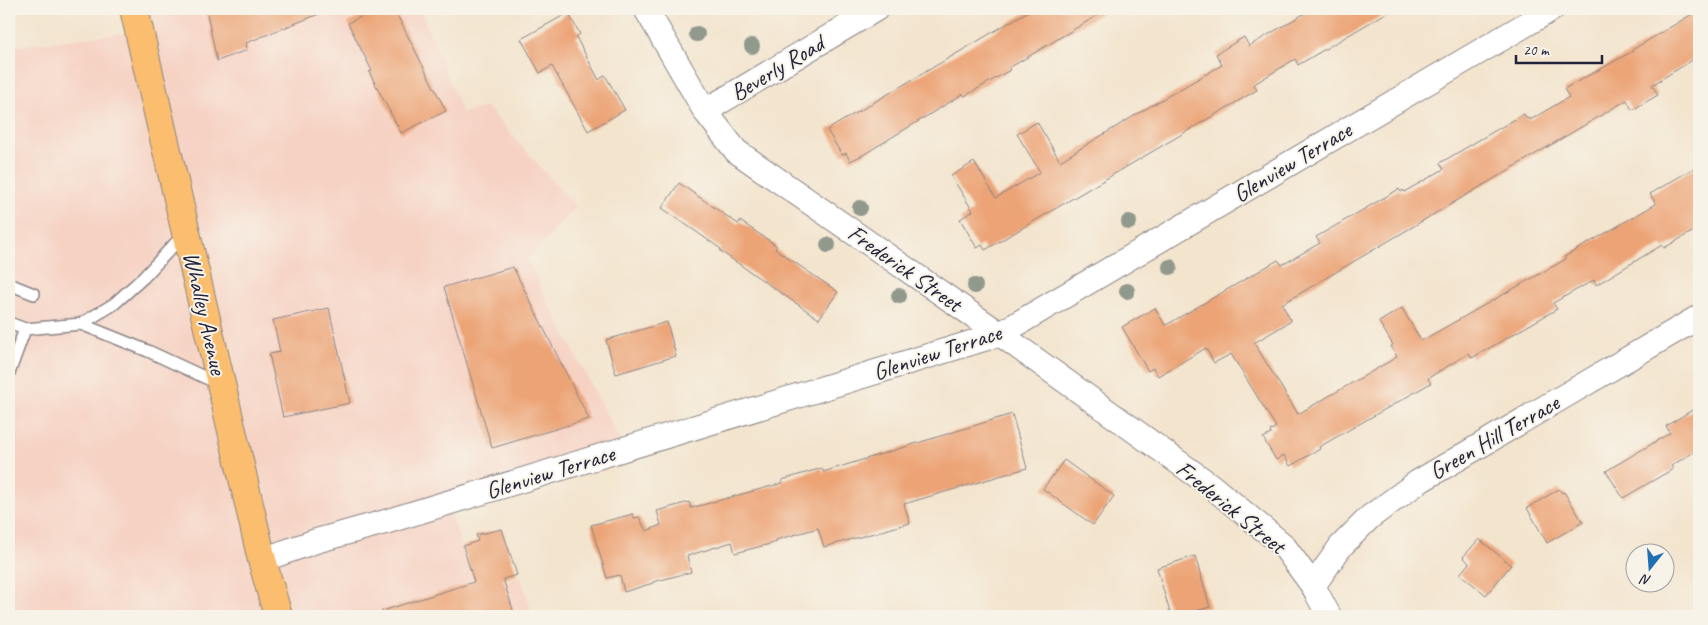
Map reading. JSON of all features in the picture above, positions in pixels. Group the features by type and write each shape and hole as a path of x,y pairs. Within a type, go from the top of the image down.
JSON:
{"main road":[{"name":"Whalley Avenue","path":"134,9 262,560 278,616"}],"street":[{"name":"Frederick Street","path":"646,9 705,111 736,151 1000,334 1210,485 1283,544 1319,606"},
{"name":"Beverly Road","path":"705,111 876,9"},
{"name":"Glenview Terrace","path":"262,560 316,541 394,519 1000,334 1552,9"},
{"name":"Green Hill Terrace","path":"1319,606 1341,546 1370,517 1418,482 1699,317"}],"lane":[{"path":"9,323 25,329 81,324 114,304 144,277 186,232"},
{"path":"9,284 34,294"},
{"path":"81,324 148,351 222,385"},
{"path":"9,373 25,329"}],"shaded area":[{"path":"132,9 420,9 462,113 487,107 576,207 527,260 621,443 446,497 475,589 521,577 533,616 9,616 9,47 134,32"}],"building":[{"path":"206,9 329,10 246,43 247,50 217,61"},
{"path":"377,9 394,9 446,111 401,133 369,72 372,71 348,23"},
{"path":"1032,9 1108,9 1009,68 1010,70 965,96 963,94 863,155 850,161 846,153 842,155 827,130"},
{"path":"1312,9 1393,9 1298,65 1295,59 1256,83 1254,85 1257,90 985,250 982,245 977,248 960,219 973,211 951,176 974,162 996,198 1040,172 1017,134 1037,122 1060,161 1222,65 1216,54 1244,37 1249,46"},
{"path":"1699,10 1699,56 1652,85 1658,95 1632,110 1627,100 1282,304 1291,321 1254,343 1298,414 1397,357 1391,346 1393,345 1379,322 1402,308 1421,341 1566,259 1564,257 1656,204 1650,194 1699,165 1699,228 1664,248 1662,245 1596,285 1594,280 1553,303 1557,309 1472,358 1469,353 1430,377 1428,379 1431,383 1319,447 1320,449 1290,466 1284,455 1276,460 1263,438 1271,434 1270,431 1276,427 1231,354 1214,363 1206,348 1158,376 1153,368 1148,371 1122,327 1155,308 1165,325 1168,324 1278,260 1282,265 1320,243 1316,237 1399,189 1401,192 1403,190 1404,192 1444,169 1440,163 1491,133 1524,114 1530,120 1569,97 1564,89 1633,51"},
{"path":"568,13 580,34 576,37 599,80 605,75 625,110 588,131 552,66 540,73 521,39"},
{"path":"679,183 738,224 740,221 777,246 775,249 838,292 819,319 720,251 721,249 662,208"},
{"path":"513,267 589,419 492,448 444,287"},
{"path":"329,308 350,403 283,417 269,354 280,352 273,320"},
{"path":"667,322 676,356 616,374 606,340"},
{"path":"1699,406 1699,449 1671,466 1673,469 1623,498 1606,471 1670,433 1666,426"},
{"path":"1012,414 1027,468 904,504 910,523 824,547 818,528 776,540 777,542 735,553 732,542 687,556 691,572 624,592 620,575 607,578 591,525 633,514 634,518 639,517 646,531 661,525 657,511 689,502 691,508 783,483 782,480 822,468 823,472"},
{"path":"1064,460 1114,496 1093,525 1043,489"},
{"path":"1559,489 1562,493 1564,492 1583,522 1547,543 1527,508"},
{"path":"502,529 517,575 503,579 515,616 383,616 382,611 474,582 463,546 478,541 476,535"},
{"path":"1479,539 1511,565 1486,595 1460,574 1469,563 1463,557"},
{"path":"1195,556 1210,607 1178,616 1171,616 1157,568"}]}
